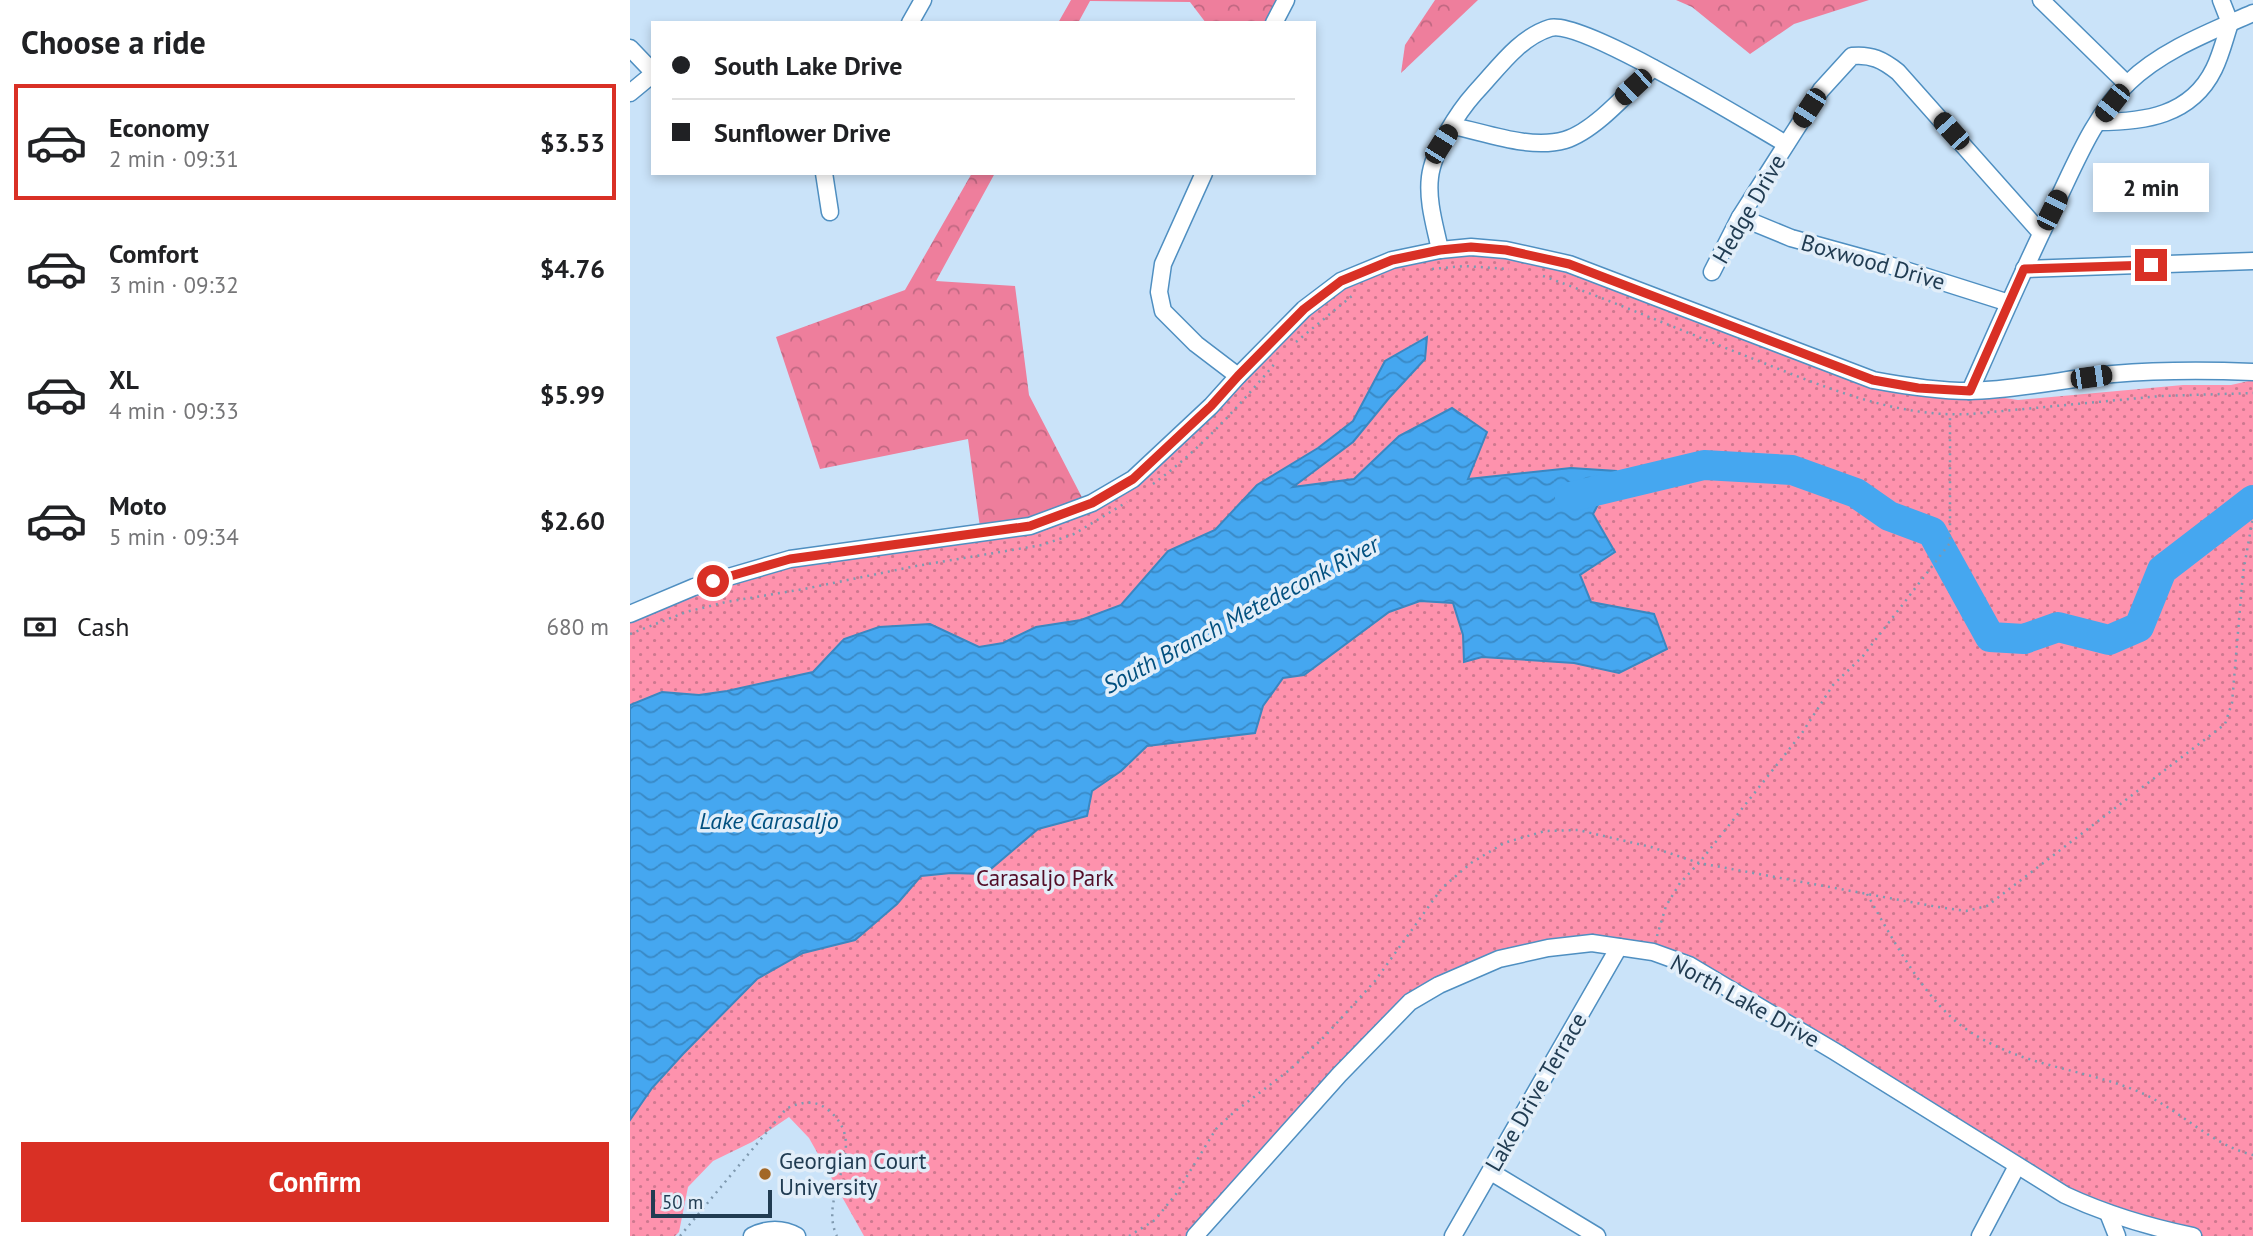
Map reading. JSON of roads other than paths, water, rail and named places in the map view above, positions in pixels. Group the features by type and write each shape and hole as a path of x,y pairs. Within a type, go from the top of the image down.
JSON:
{"street":[{"path":"910,21 923,0"},
{"path":"1275,21 1286,0"},
{"path":"2041,0 2127,84"},
{"path":"2098,122 2132,122 2165,114 2183,106 2200,90 2214,70 2230,23 2221,0"},
{"path":"1970,391 2041,233 2085,142 2098,122 2127,84 2151,65 2199,37 2253,13"},
{"path":"1440,250 1430,202 1430,176 1441,144 1468,101 1515,50 1537,33 1553,27 1565,28 1626,53 1786,144"},
{"path":"630,48 651,71"},
{"name":"Hedge Drive","path":"1712,272 1740,217 1786,144 1821,90 1852,55 1866,54 1883,60 1898,72 2041,233"},
{"path":"1453,126 1529,142 1567,139 1592,125 1653,68"},
{"path":"630,93 651,75"},
{"path":"824,175 830,212"},
{"path":"1203,175 1163,264 1159,292 1163,311 1196,344 1238,376"},
{"name":"Boxwood Drive","path":"1740,217 1791,238 1889,265 2009,303"},
{"path":"630,614 694,587 790,559 1030,526 1092,503 1133,479 1211,406 1304,309 1341,281 1392,260 1440,250 1471,247 1506,250 1569,264 1873,380 1918,388 1970,391 2047,384 2113,374 2196,369 2253,372"},
{"path":"2024,269 2253,261"},
{"name":"North Lake Drive","path":"1195,1236 1339,1074 1410,1002 1439,985 1499,958 1592,943 1653,952 1689,965 2065,1195 2108,1213 2193,1236"},
{"name":"Lake Drive Terrace","path":"1453,1236 1619,947"},
{"path":"1980,1236 2017,1166"},
{"path":"1491,1172 1597,1236"},
{"path":"2108,1213 2117,1236"},
{"path":"752,1236 773,1229 789,1231 797,1236"}],"water":[{"name":"Lake Carasaljo","path":"1427,337 1425,359 1353,442 1293,487 1354,479 1399,436 1452,408 1487,432 1468,479 1571,468 1616,471 1593,514 1615,552 1580,575 1591,602 1654,614 1667,649 1619,673 1574,663 1482,657 1464,662 1463,635 1453,603 1420,601 1389,612 1304,675 1283,678 1263,706 1255,733 1147,746 1121,771 1092,791 1087,816 1038,829 985,874 921,876 897,904 855,940 803,953 757,979 652,1088 630,1120 630,705 662,692 699,695 813,672 844,639 879,627 930,624 979,647 1003,643 1036,627 1081,620 1121,605 1168,551 1215,530 1257,485 1318,448 1353,421 1385,361"}],"waterway":[{"name":"South Branch Metedeconk River","path":"1570,497 1704,465 1792,470 1856,493 1889,516 1932,532 1990,637 2024,639 2058,627 2109,640 2139,627 2162,570 2253,500"}],"place":[{"name":"Georgian Court University","path":"765,1174"}],"park label":[{"name":"Carasaljo Park","path":"1045,878"}]}
